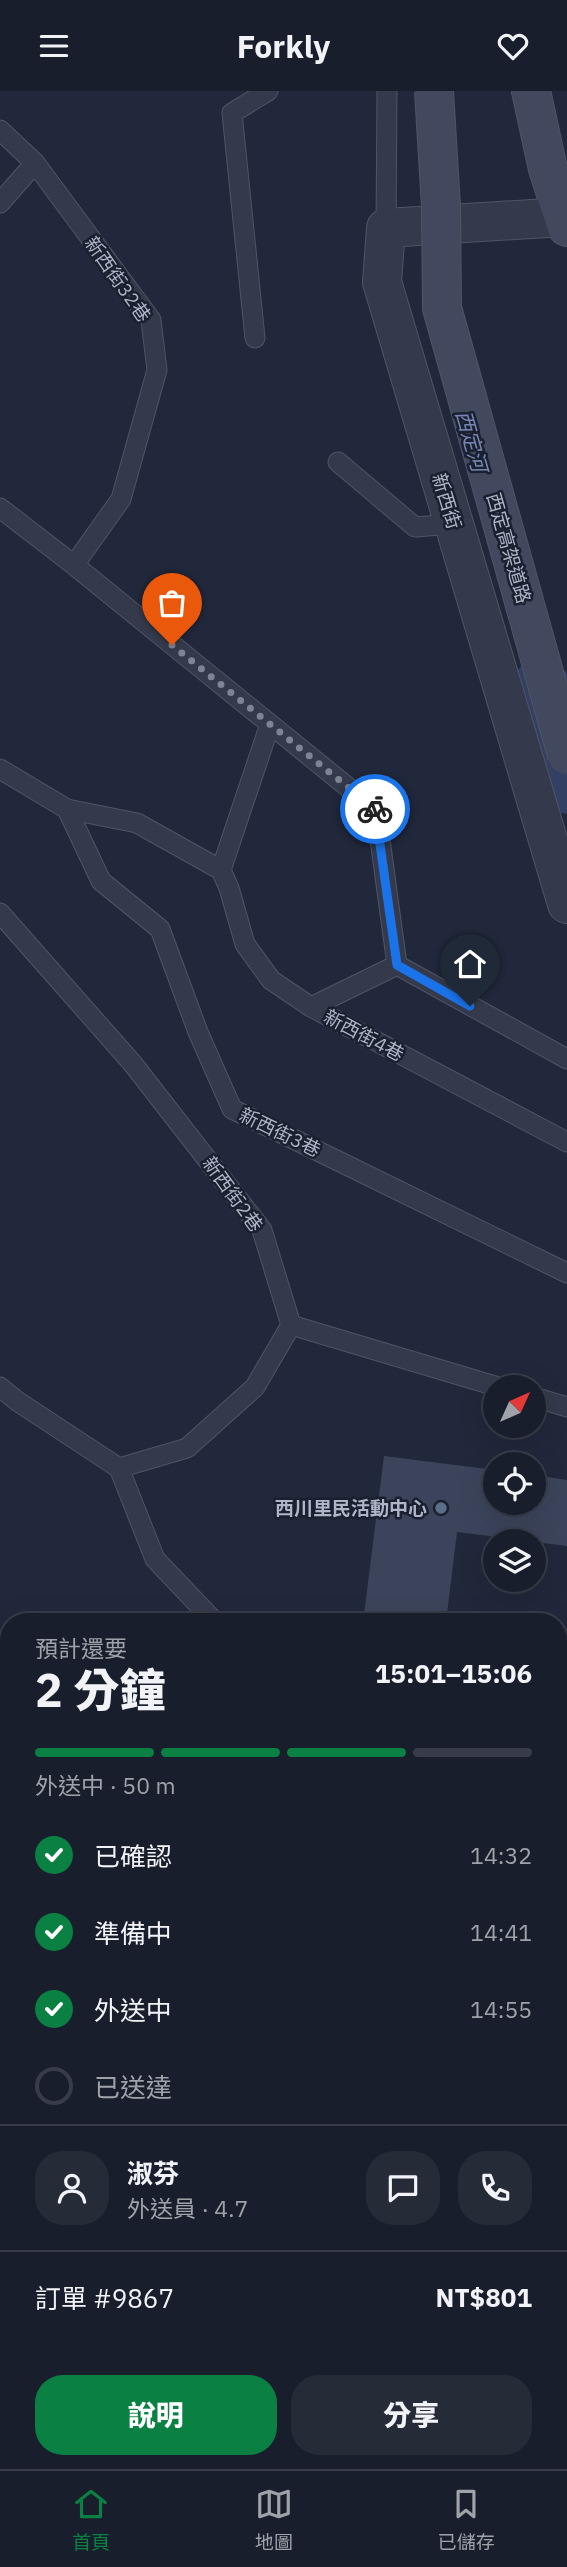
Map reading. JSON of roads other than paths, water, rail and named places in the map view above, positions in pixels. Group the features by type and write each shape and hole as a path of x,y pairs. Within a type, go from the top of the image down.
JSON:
{"street":[{"name":"西定高架道路","path":"434,91 441,207 442,308 567,755"},
{"path":"386,228 458,223 565,222 548,169 531,91"},
{"name":"新西街","path":"386,228 382,282 567,904"}],"lane":[{"path":"255,338 232,113 268,91"},
{"name":"新西街","path":"386,228 387,91"},
{"name":"新西街32巷","path":"0,130 35,163 151,320 157,370 121,499 75,565"},
{"path":"0,203 35,163"},
{"path":"338,461 415,527 454,524"},
{"path":"0,508 75,565 376,810 397,965"},
{"path":"0,769 67,809 137,823 221,870 270,724"},
{"name":"新西街3巷","path":"67,809 101,881 160,929 198,1032 232,1109 567,1273"},
{"name":"新西街4巷","path":"221,870 245,944 271,980 311,1007 567,1142"},
{"name":"新西街2巷","path":"0,913 133,1064 262,1230 290,1325"},
{"path":"311,1007 397,965"},
{"path":"397,965 567,1059"},
{"path":"118,1468 187,1448 256,1387 290,1325 483,1382"},
{"path":"0,1387 118,1468 155,1559 206,1613"},
{"path":"546,1401 567,1407"}],"waterway":[{"name":"西定河","path":"541,691 567,782"}],"place":[{"name":"西川里民活動中心","path":"441,1508"}]}
